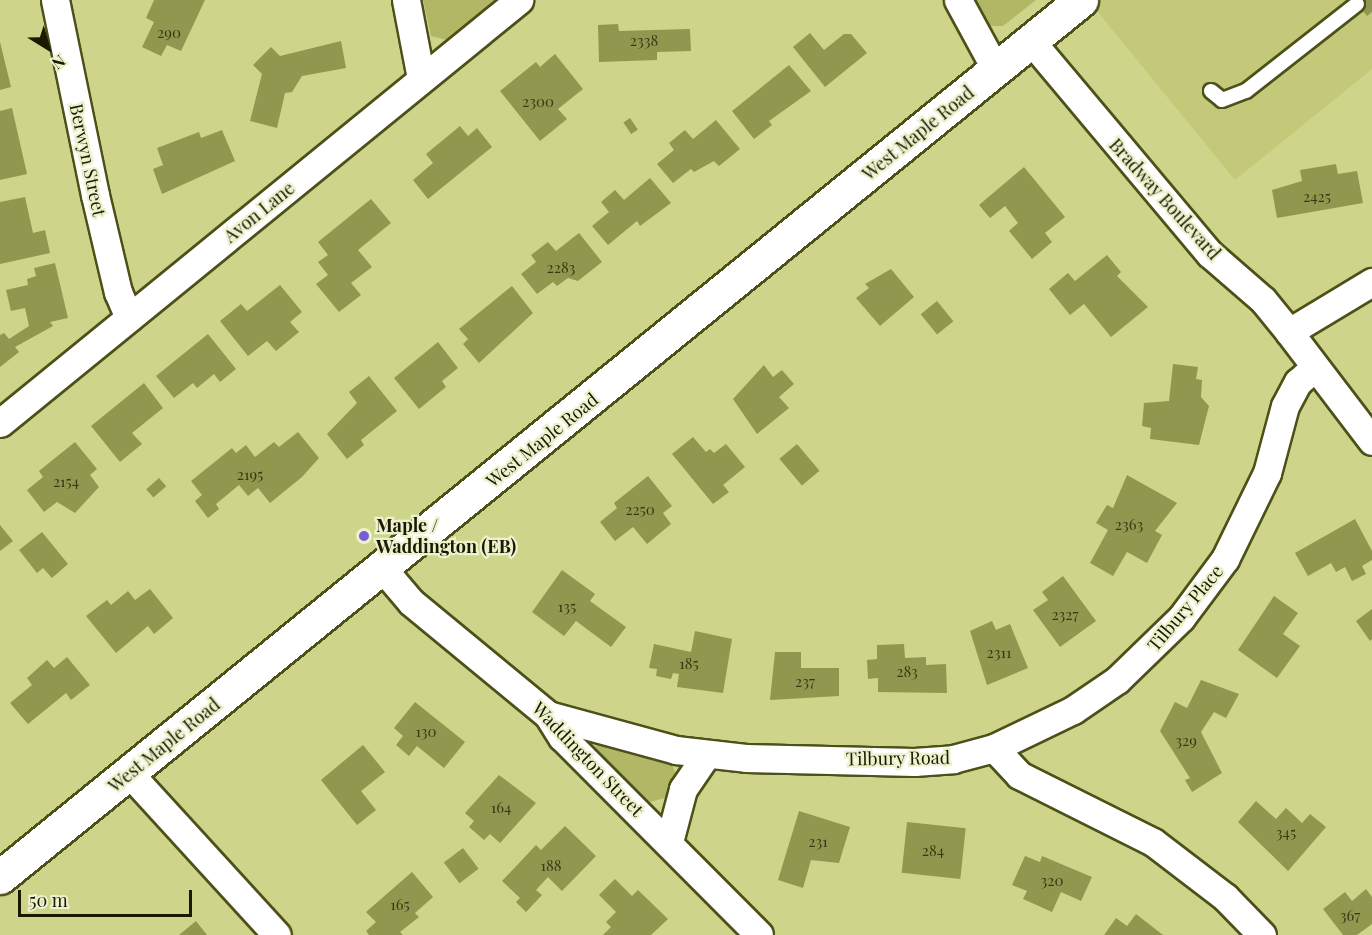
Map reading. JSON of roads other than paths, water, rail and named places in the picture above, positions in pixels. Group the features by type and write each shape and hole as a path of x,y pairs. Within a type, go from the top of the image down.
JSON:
{"main road":[{"name":"West Maple Road","path":"0,876 383,569 1081,0"}],"street":[{"name":"Berwyn Street","path":"55,0 95,195 118,292 129,318"},
{"path":"406,0 421,79"},
{"name":"Avon Lane","path":"0,423 519,0"},
{"path":"958,0 996,70"},
{"name":"Bradway Boulevard","path":"1030,41 1210,254 1263,300 1372,441"},
{"path":"1289,332 1372,282"},
{"name":"Tilbury Place","path":"994,748 1073,710 1117,680 1181,618 1225,559 1267,473 1285,406 1298,382 1314,368"},
{"name":"Waddington Street","path":"383,569 411,602 548,715 562,737 759,935"},
{"name":"Tilbury Road","path":"548,715 706,754 914,762 953,759 994,748"},
{"path":"994,748 1019,775 1153,842 1225,897 1262,935"},
{"path":"669,842 682,789 706,754"},
{"path":"129,773 277,935"}],"lane":[{"path":"1211,91 1222,99 1246,91 1357,4"}],"place":[{"name":"Maple / Waddington (EB)","path":"364,536"}]}
